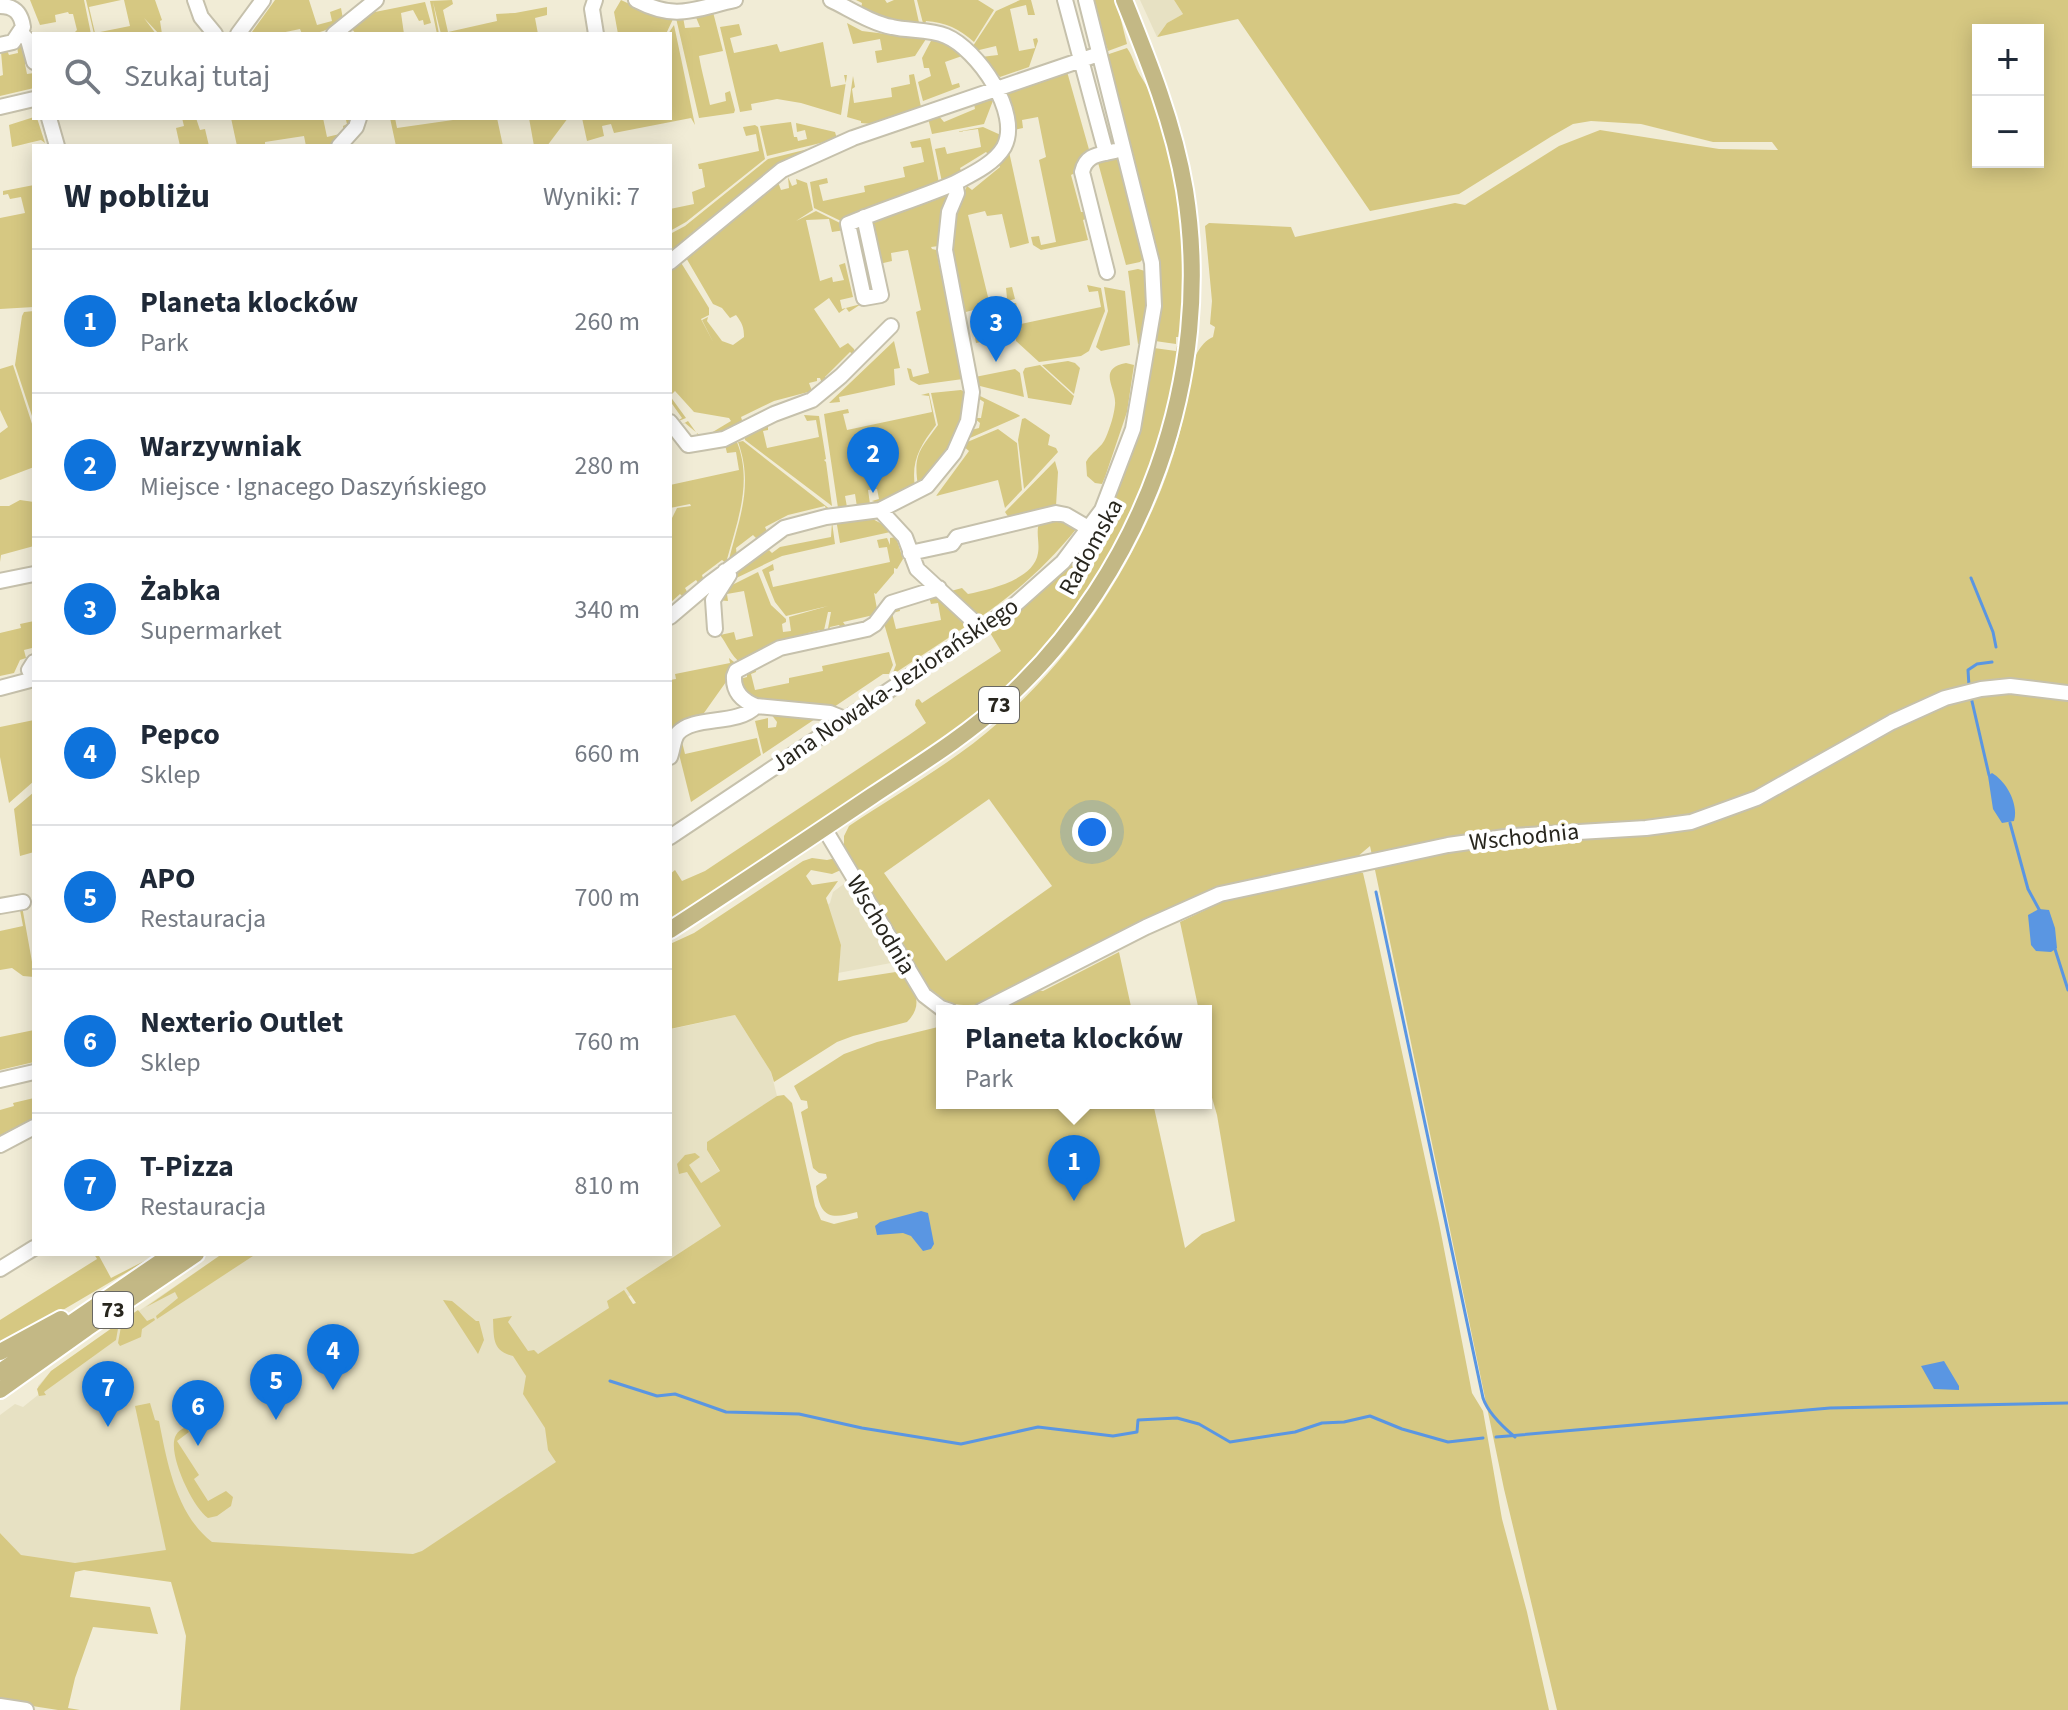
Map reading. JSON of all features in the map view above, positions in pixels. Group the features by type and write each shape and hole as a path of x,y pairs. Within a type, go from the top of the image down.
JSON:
{"main road":[{"name":"Radomska","path":"672,929 972,727 1030,676 1066,635 1092,600 1129,536 1154,480 1174,418 1184,373 1191,299 1190,236 1185,191 1170,125 1124,0"},
{"name":"73","path":"0,1372 169,1256"},
{"name":"73","path":"0,1390 193,1256"},
{"path":"0,1352 102,1300"}],"street":[{"path":"195,0 201,17 213,32"},
{"path":"239,32 263,0"},
{"path":"337,32 376,0"},
{"path":"595,0 592,9 596,32"},
{"path":"639,1 668,13 697,4 735,0"},
{"path":"831,0 888,27 949,37 971,56 998,88 1008,134 1005,145 991,161 955,183 864,217 848,224 864,298 881,295 864,217"},
{"path":"1065,0 1106,153"},
{"name":"Jana Nowaka-Jeziorańskiego","path":"672,836 982,629 1040,585 1090,529 1109,496 1133,429 1154,306 1152,263 1086,0"},
{"path":"0,6 8,6 19,14 23,27 13,42 0,45"},
{"path":"21,33 28,40 32,55"},
{"path":"672,260 782,170 853,138 1099,54"},
{"path":"0,107 32,99"},
{"path":"50,120 56,144"},
{"path":"344,144 359,120"},
{"path":"1107,272 1082,172 1085,161 1090,157 1124,149"},
{"path":"672,615 725,571 797,523 880,510 927,486 954,453 968,421 971,384 945,250 949,212 957,193 955,183"},
{"path":"672,425 688,445 724,439 821,394 891,326"},
{"path":"880,510 905,537 917,569 982,629"},
{"path":"910,553 952,544 957,537 1056,513 1066,515 1090,529"},
{"path":"715,629 712,605 729,575 725,571"},
{"path":"0,581 32,574"},
{"path":"845,719 830,713 756,706 742,699 735,688 733,681 736,671 780,648 867,629 875,624 891,603 939,588"},
{"path":"0,688 32,680"},
{"name":"Wschodnia","path":"993,1005 1146,927 1220,894 1448,845 1533,834 1646,828 1691,822 1757,798 1892,722 1945,698 2010,686 2068,693"},
{"path":"672,749 675,738 683,729 747,714 756,706"},
{"name":"Wschodnia","path":"824,828 918,987 938,1005"},
{"path":"0,906 23,902"},
{"path":"0,1080 32,1072"},
{"path":"0,1145 32,1128"},
{"path":"0,1269 32,1249"},
{"path":"0,1706 26,1710"}],"shaded area":[{"path":"30,0 84,0 91,32 75,32 73,14 68,12 55,15 56,22 40,25"},
{"path":"86,0 121,0 89,7 94,32"},
{"path":"124,0 155,0 162,20 162,32 157,32 144,18 154,32 100,32 130,26"},
{"path":"275,0 309,0 317,25 332,21 330,12 341,8 343,19 329,29 318,32 301,32 300,29 252,32"},
{"path":"452,0 453,4 443,10 448,32 440,32 433,2 437,32 430,1"},
{"path":"621,0 657,17 673,19 667,32 618,32 614,12"},
{"path":"856,0 885,0 887,3 914,0 920,27 896,24 861,9 862,3"},
{"path":"917,0 978,0 994,10 974,42 946,25 926,21 924,27"},
{"path":"1020,0 1031,0 1035,15 1028,15 1026,5 1010,9 1019,51 1035,48 1033,39 1037,38 1038,41 1029,67 1000,77 981,57 998,55 996,46 975,51 971,49 996,11"},
{"path":"1092,0 1116,0 1127,44 1108,51"},
{"path":"1140,0 1174,0 1183,14 1167,23 1157,37"},
{"path":"1174,0 2068,0 2068,1710 1557,1710 1504,1489 1370,846 1357,857 1218,887 988,1004 969,1005 938,999 915,974 844,851 844,836 849,826 965,750 1023,700 1087,625 1122,569 1152,511 1170,466 1194,360 1202,346 1213,337 1215,327 1210,324 1212,301 1205,226 1209,223 1291,227 1295,237 1455,203 1465,205 1559,146 1600,130 1719,149 1778,150 1772,142 1713,142 1641,124 1591,121 1573,124 1459,194 1370,211 1238,19 1157,37 1167,23 1183,14","holes":["989,799 1052,886 946,961 884,873"]},
{"path":"425,2 431,23 424,25 413,10 401,13 404,32 354,32 352,29 370,13"},
{"path":"547,7 547,15 535,18 538,32 448,32 497,21 496,14"},
{"path":"713,12 723,51 699,56 701,68 710,105 726,101 725,93 730,91 735,110 734,113 699,118 676,18 683,17 685,28 700,27 695,15"},
{"path":"847,23 862,31 926,39 915,56 877,63 875,51 882,50 880,39 853,44"},
{"path":"739,24 742,35 730,38 734,53 777,44 780,52 823,42 831,87 846,84 841,115 777,99 751,104 752,110 740,112 720,27"},
{"path":"674,25 695,125 691,118 614,133 611,124 602,126 604,136 587,141 582,120 672,120 672,32 669,32"},
{"path":"932,39 941,41 962,56 945,62 952,85 959,83 960,87 923,101 918,82 931,76 929,68 924,68 922,58"},
{"path":"24,44 31,62 25,64 27,74 32,73 32,88 0,96 0,76 3,75 1,52 6,48 9,55 18,53 17,46"},
{"path":"1127,48 1155,104 1175,168 1183,271 1181,337 1176,337 1176,344 1155,341 1161,307 1159,267 1106,55"},
{"path":"1066,68 1090,153 1077,172 1071,175 1081,212 1087,212 1088,218 1083,220 1088,240 1041,250 1033,245 1031,237 1039,236 1041,245 1056,242 1039,160 1046,157 1038,117 1022,120 1023,128 1013,130 1007,95"},
{"path":"914,74 921,107 872,124 847,117 853,76 854,103 892,97 891,88 910,84 909,75"},
{"path":"987,96 994,98 984,124 932,134 928,118 938,115 944,122 975,109 974,104"},
{"path":"32,118 38,120 45,143 41,140 12,147 9,125"},
{"path":"182,120 197,120 200,130 205,129 209,144 180,144 176,128 184,126"},
{"path":"231,120 323,120 327,137 344,133 336,144 306,144 304,136 265,144 237,144"},
{"path":"346,120 353,120 344,133"},
{"path":"390,120 395,120 397,128 453,120 497,120 503,144 396,144"},
{"path":"529,120 566,120 548,144 534,144"},
{"path":"791,122 798,141 807,139 805,130 797,132 796,123 835,132 837,139 767,156 760,126"},
{"path":"743,127 758,127 765,159 672,230 672,209 694,204 692,192 705,187 698,164 759,151 756,134 746,136"},
{"path":"983,127 1003,136 991,157 986,152 960,168 962,174 942,182 935,149 945,147 947,154 981,147 978,129 956,132"},
{"path":"930,138 939,183 843,222 814,208 810,182 827,178 828,183 819,185 823,201 865,192 864,186 905,177 903,167 924,162 921,147 912,148 910,142"},
{"path":"1008,147 1029,243 1010,248 1002,214 987,216 985,211 968,215 989,301 1007,298 1006,288 1012,287 1015,299 962,313 952,263 954,220 967,186 972,190 1000,167 997,161"},
{"path":"812,148 778,163 672,253 672,233 685,226 768,159"},
{"path":"1120,156 1144,258 1126,265 1097,159"},
{"path":"788,177 792,186 797,184 796,179 807,183 813,210 796,221 816,211 844,225 845,230 832,232 829,219 806,220 820,281 832,277 833,282 844,280 839,265 845,263 853,297 840,300 842,309 861,304 849,312 846,308 839,313 829,298 814,309 840,348 848,343 854,349 855,356 850,352 825,377 829,382 823,386 817,378 817,381 809,383 812,391 774,401 741,417 743,423 722,435 703,438 700,435 706,436 731,421 729,418 694,412 675,391 672,394 672,267 680,261 709,308 709,315 701,319 713,342 702,320 708,317 707,321 722,341 733,345 744,337 741,323 736,315 730,318 722,308 713,304 685,256 778,182 781,190 789,188"},
{"path":"32,185 32,307 0,309 0,218 25,213 21,197 10,199 8,194 3,195 3,191"},
{"path":"946,192 949,195 939,246 931,247 941,251 937,254 950,318 956,321 952,325 959,343 963,379 919,385 910,380 907,368 911,369 913,377 929,373 916,312 921,310 908,250 891,253 892,261 879,264 871,225 872,220"},
{"path":"1128,271 1145,271 1149,299 1143,343 1138,344"},
{"path":"1087,285 1101,288 1105,311 1089,351 1081,356 1039,362 1016,341 1009,304 1016,303 1017,307 1012,309 1016,325 1101,307 1098,291 1089,292"},
{"path":"1104,287 1125,291 1130,345 1101,351 1096,347 1108,311"},
{"path":"1006,310 1011,336 976,343 971,317"},
{"path":"32,311 32,416 15,365 24,312"},
{"path":"894,341 900,368 894,369 895,385 839,397 840,402 829,403"},
{"path":"1180,346 1160,434 1129,517 1086,594 1031,666 996,700 957,730 672,922 672,872 675,870 682,881 705,871 909,735 926,723 915,705 916,700 922,703 1001,651 989,631 1061,573 1086,543 1107,510 1123,476 1135,438 1154,348 1176,351"},
{"path":"1068,361 1080,368 1074,394 1042,365"},
{"path":"1126,363 1134,365 1127,412 1102,484 1095,483 1087,476 1086,462 1104,441 1112,421 1115,399 1110,374 1117,366"},
{"path":"13,365 32,424 32,468 0,480 0,433 8,427 0,410 0,369"},
{"path":"1040,365 1074,396 1071,405 1028,398 1023,372 1025,368"},
{"path":"1015,369 1020,373 1024,397 976,385 975,377"},
{"path":"965,392 957,434 946,453 918,486 917,459 938,425 931,393"},
{"path":"929,393 936,425 918,454 914,469 915,487 877,503 872,501 879,499 877,489 868,490 870,504 857,507 855,494 845,496 847,507 838,508 824,414 848,409 849,413 843,414 847,430 932,412 929,396 921,395"},
{"path":"976,394 1020,416 970,438 971,430 979,428 980,423 974,418 981,418 984,402"},
{"path":"672,399 686,418 676,422 682,418"},
{"path":"804,415 819,416 832,506 745,440 745,436 768,423 768,430 763,431 767,448 819,437 816,420 807,421"},
{"path":"1022,419 1050,435 1048,445 1058,452 1024,489 1018,440"},
{"path":"998,429 1017,443 1022,490 1005,508 998,480 936,496 969,451 963,446 965,443"},
{"path":"743,441 831,510 827,512 825,506 788,515 765,527 768,533 758,540 753,535 736,548 737,557 728,563 745,488 743,458 738,442"},
{"path":"737,442 744,472 739,518 726,563 722,560 702,575 704,581 699,584 696,580 685,588 689,595 684,598 680,594 672,601 672,518 677,508 691,506 672,508 672,485 739,470 736,452 727,453 725,445"},
{"path":"1055,461 1058,472 1056,506 1009,518 1005,512"},
{"path":"20,500 32,502 32,547 1,555 0,562 0,506 9,506"},
{"path":"869,517 895,531 840,543 836,519"},
{"path":"1062,518 1077,528 1031,577 979,618 951,591 962,588 968,594 1020,577 1035,562 1040,521"},
{"path":"832,522 835,544 782,556 730,581 732,572 761,551 763,554 769,550 772,553 780,547 831,537"},
{"path":"896,537 903,559 874,593 878,614 843,622 848,629 843,630 839,625 830,627 827,634 831,612 828,612 823,635 821,630 808,633 809,638 741,663 720,635 734,632 736,640 753,636 744,591 727,594 728,601 716,600 728,587 758,572 771,605 786,619 782,624 783,632 791,631 789,617 828,606 786,616 775,602 762,570 773,564 774,570 769,572 773,587 890,562 887,547 879,548 877,540 887,538 890,545 890,538"},
{"path":"938,594 965,619 965,627 892,675 896,665 883,620 892,607 899,607 900,611 892,613 896,629 941,620 938,603 931,604 929,597"},
{"path":"32,621 32,648 24,650 26,658 20,660 14,673 0,676 0,633 21,628 20,624"},
{"path":"889,652 893,665 889,674 883,674 831,709 749,699 736,680 747,677 747,669 755,666 756,672 751,674 755,690 789,683 789,678 823,671 822,666"},
{"path":"729,658 738,665 699,720 672,739 672,680 676,679 675,674 730,663"},
{"path":"771,714 821,715 763,754 755,721 768,718 768,728 776,727 777,722"},
{"path":"32,720 32,783 9,803 0,757 0,727"},
{"path":"681,738 685,754 757,738 761,755 691,802 679,754"},
{"path":"32,794 32,853 20,856 14,809"},
{"path":"836,858 843,869 832,874 811,870 806,876 812,885 838,881 826,898 841,945 838,981 902,971 914,990 916,1009 907,1022 837,1042 774,1082 771,1072 735,1015 672,1029 672,943 694,933 803,861"},
{"path":"1346,871 1363,873 1439,1223 1472,1393 1483,1411 1502,1519 1549,1710 180,1710 186,1636 171,1582 84,1570 75,1572 70,1597 150,1607 158,1634 93,1627 68,1708 80,1710 58,1710 0,1701 0,1533 21,1555 75,1563 166,1550 135,1406 150,1403 155,1420 159,1421 170,1470 182,1502 190,1517 212,1542 413,1554 422,1551 556,1462 548,1450 545,1428 523,1394 526,1376 513,1356 498,1347 493,1319 512,1316 508,1322 528,1351 534,1350 538,1354 609,1308 607,1301 624,1290 633,1304 636,1303 626,1288 721,1226 687,1172 679,1174 677,1164 685,1155 695,1153 700,1157 689,1165 701,1183 720,1171 707,1150 707,1142 777,1096 784,1095 792,1103 815,1206 821,1220 834,1224 858,1218 857,1212 839,1216 828,1214 820,1204 816,1186 827,1178 826,1174 813,1168 801,1112 808,1108 807,1101 801,1100 794,1086 844,1054 936,1027 936,1109 1154,1109 1185,1248 1202,1234 1235,1221 1212,1098 1212,1005 1198,1005 1180,922 1226,900"},
{"path":"845,883 852,886 892,953 891,963 838,973 841,945 827,905 833,892"},
{"path":"22,906 32,977 23,976 12,968 0,970 0,931 23,926 20,910 11,911 10,908"},
{"path":"1119,952 1131,1005 1006,1005 1037,990 1043,991"},
{"path":"735,1015 771,1072 777,1096 707,1143 707,1150 720,1172 702,1184 732,1231 538,1354 569,1477 426,1569 74,1567 18,1559 14,1548 0,1533 0,1415 15,1404 23,1407 38,1395 38,1386 51,1371 219,1256 672,1256 672,1029"},
{"path":"32,1030 32,1062 0,1070 0,1037"},
{"path":"32,1098 32,1125 24,1123 0,1136 0,1110 14,1106 13,1103"},
{"path":"95,1256 99,1256 111,1278 155,1256 0,1347 0,1320 97,1259"},
{"path":"219,1256 253,1256 157,1319 156,1316 178,1298 175,1292 146,1307"},
{"path":"443,1300 452,1301 479,1321 484,1340 478,1354"},
{"path":"138,1310 147,1321 155,1320 142,1329 141,1337 120,1346 122,1321"},
{"path":"119,1323 116,1340 44,1392 46,1395 39,1396 37,1389 51,1371"},
{"path":"186,1427 189,1432 177,1441 199,1475 194,1479 208,1501 226,1491 233,1497 231,1506 217,1516 208,1518 202,1512 178,1466 174,1443 180,1430"}],"water":[{"path":"1992,773 2010,794 2015,807 2014,821 2002,823 1993,809 1988,776"},
{"path":"2039,909 2049,910 2055,928 2057,948 2051,952 2036,951 2031,945 2028,915"},
{"path":"921,1211 928,1213 934,1244 931,1249 923,1251 911,1236 903,1233 877,1235 875,1226 880,1222"},
{"path":"1944,1361 1959,1390 1934,1389 1921,1366"}],"waterway":[{"path":"1971,578 1996,647"},
{"path":"1969,686 1968,670 1977,664 1992,662"},
{"path":"1971,697 1989,775"},
{"path":"2010,823 2028,889 2041,913"},
{"path":"1376,892 1483,1398 1492,1414 1515,1437"},
{"path":"2054,946 2068,990"},
{"path":"610,1381 657,1396 675,1394 726,1412 799,1414 961,1444 1038,1427 1113,1436 1137,1432 1138,1420 1177,1418 1199,1424 1230,1442 1370,1416 1448,1442 1483,1438"},
{"path":"1496,1437 1830,1408 2068,1403"}],"place":[{"name":"Żabka","path":"996,362"},
{"name":"Warzywniak","path":"873,493"},
{"name":"Planeta klocków","path":"1074,1201"},
{"name":"Pepco","path":"333,1390"},
{"name":"APO","path":"276,1420"},
{"name":"T-Pizza","path":"108,1427"},
{"name":"Nexterio Outlet","path":"198,1446"}]}
